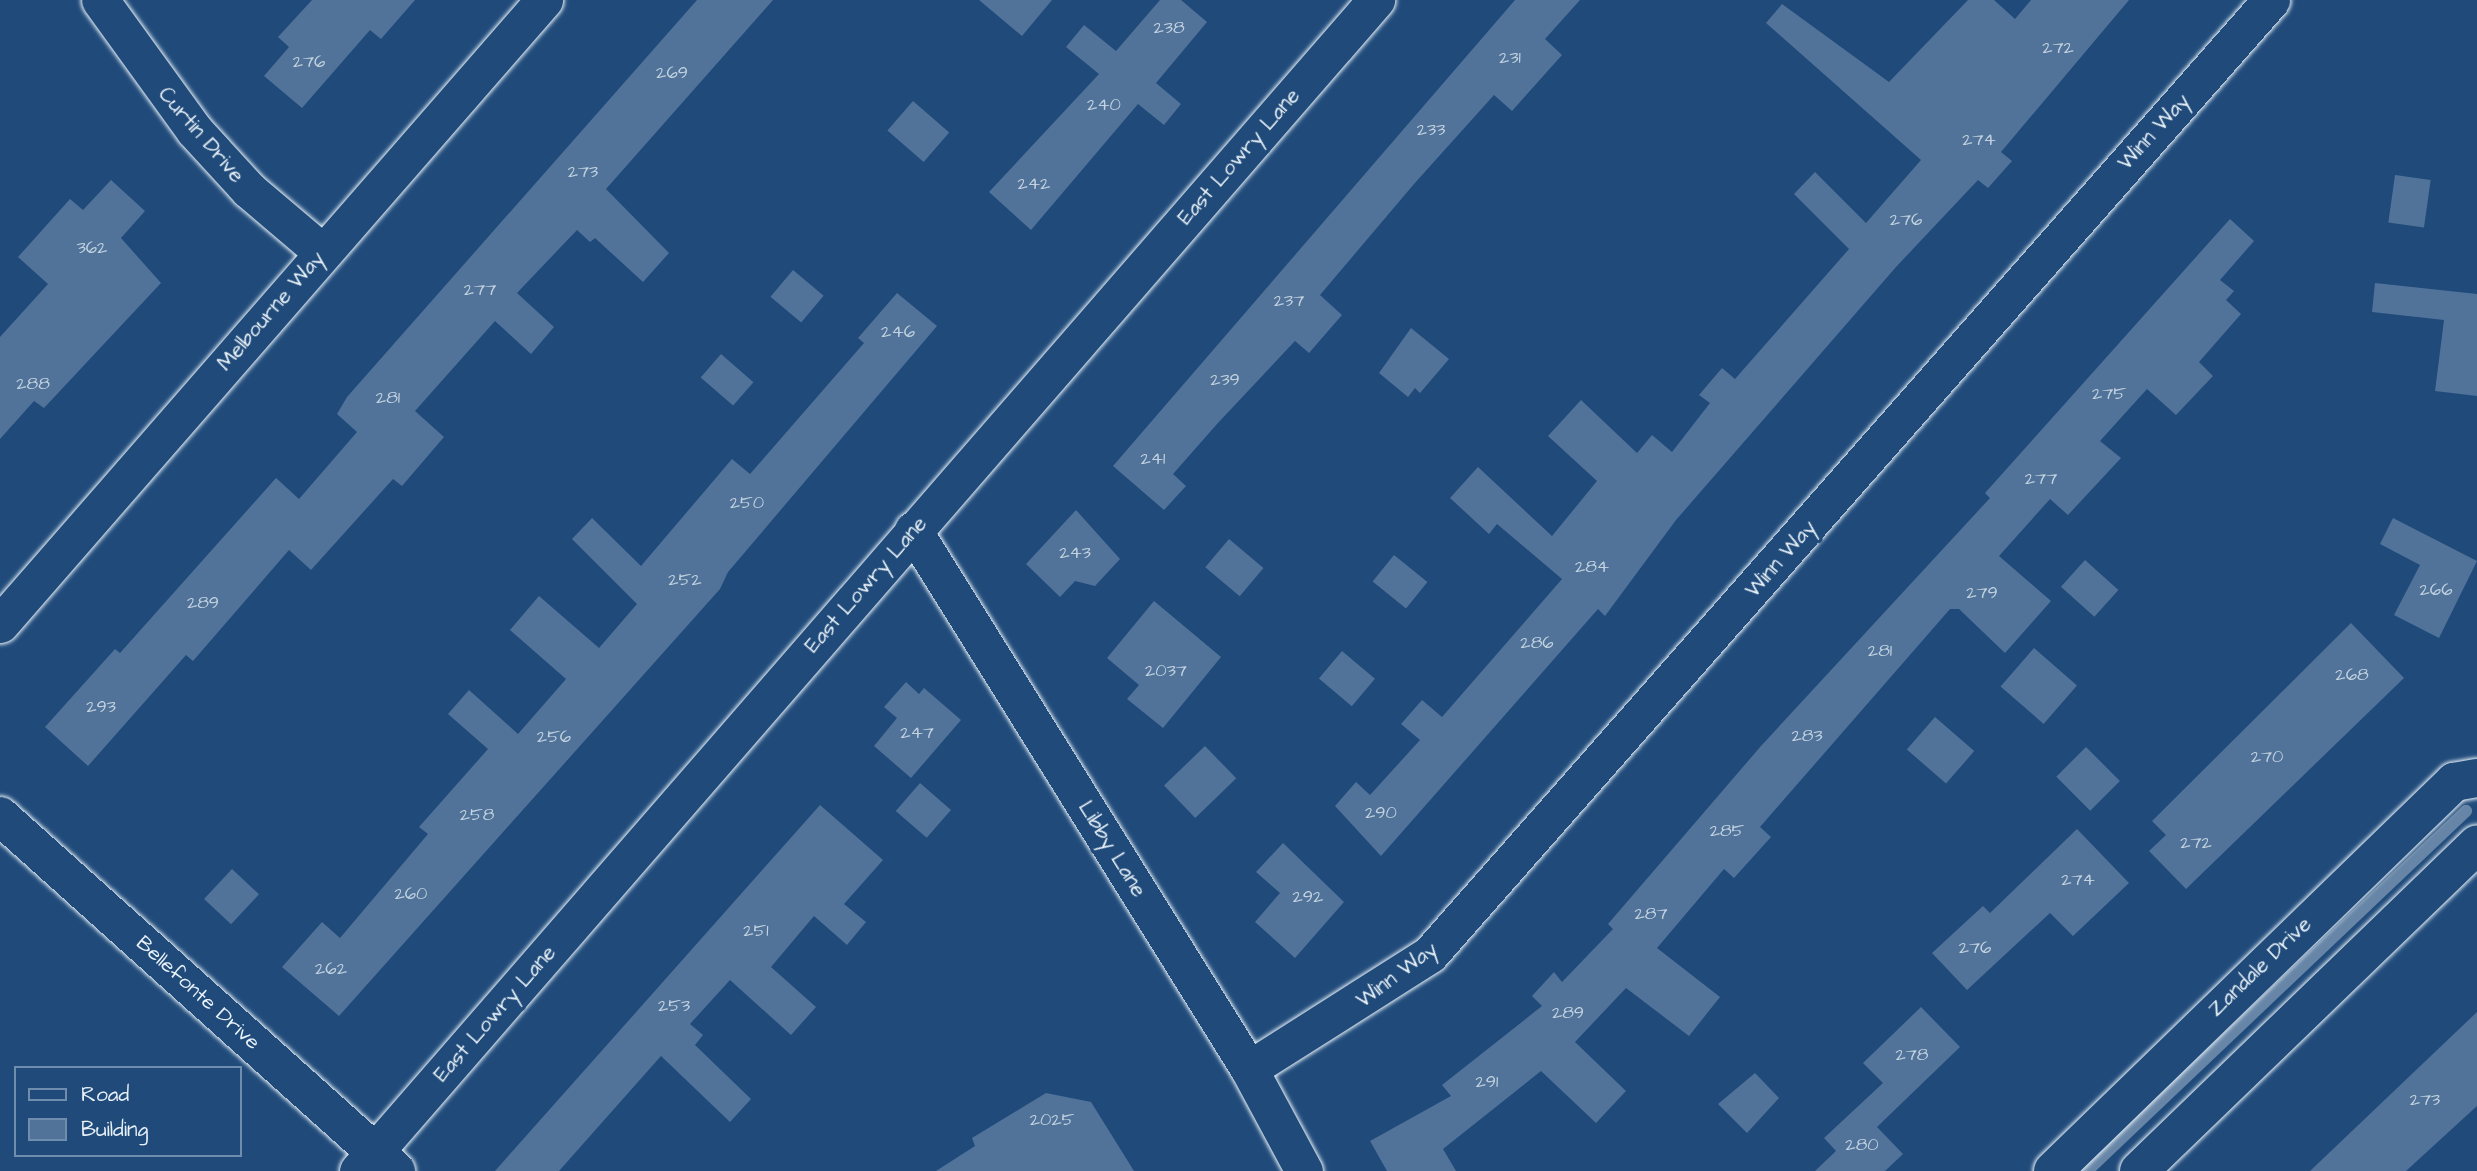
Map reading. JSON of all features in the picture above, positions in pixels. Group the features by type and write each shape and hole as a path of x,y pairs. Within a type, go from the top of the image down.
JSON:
{"street":[{"name":"Curtin Drive","path":"100,0 194,130 249,190 322,252"},
{"name":"Melbourne Way","path":"0,624 544,0"},
{"name":"East Lowry Lane","path":"377,1165 913,530 1376,0"},
{"name":"Winn Way","path":"1249,1069 1430,954 2272,0"},
{"name":"Libby Lane","path":"913,530 1249,1069 1304,1171"},
{"name":"Zandale Drive","path":"2053,1171 2454,782 2477,778"},
{"name":"Bellefonte Drive","path":"0,816 377,1165"},
{"path":"2138,1171 2477,845"}],"building":[{"path":"312,0 415,0 381,39 370,30 302,108 264,76 289,47 278,37"},
{"path":"697,0 773,0 606,189 669,253 643,282 595,238 590,242 577,230 517,293 554,327 531,354 495,321 415,411 444,437 402,486 393,479 311,570 289,550 193,661 186,655 88,766 45,727 115,649 120,653 276,478 299,499 357,432 337,414 347,397"},
{"path":"979,0 1052,0 1022,36"},
{"path":"1160,0 1181,0 1207,22 1156,83 1181,104 1164,125 1138,104 1031,230 989,192 1099,74 1066,47 1084,25 1116,51"},
{"path":"1515,0 1580,0 1545,39 1562,55 1512,111 1494,95 1414,184 1320,295 1342,315 1309,353 1295,341 1217,424 1173,474 1186,486 1164,510 1113,466"},
{"path":"1968,0 1994,0 2015,19 2031,0 2129,0 2001,152 2012,161 1988,188 1978,180 1896,267 1676,520 1605,616 1598,609 1381,856 1335,806 1356,782 1370,795 1420,740 1401,724 1422,700 1442,717 1562,579 1497,524 1489,534 1450,498 1478,467 1552,536 1597,481 1548,436 1581,400 1637,453 1652,435 1672,452 1710,403 1699,395 1722,368 1735,379 1849,249 1794,194 1815,172 1866,223 1921,160 1766,23 1782,4 1889,82"},
{"path":"913,101 949,132 924,162 887,130"},
{"path":"2395,175 2431,180 2424,228 2388,223"},
{"path":"111,180 145,211 121,238 161,283 44,408 34,401 0,439 0,337 48,284 18,257 70,199 83,210"},
{"path":"2230,219 2254,241 2220,280 2234,291 2226,300 2241,314 2199,362 2213,376 2176,415 2147,389 2100,441 2121,458 2068,515 2050,499 1999,556 2051,601 2005,653 1959,609 1950,609 1760,827 1771,837 1734,878 1724,869 1657,948 1720,997 1689,1036 1626,988 1575,1042 1626,1091 1596,1123 1541,1071 1443,1149 1456,1171 1387,1171 1370,1141 1451,1096 1442,1085 1542,1006 1532,996 1554,972 1562,982 1613,929 1608,924 1761,746 1990,498 1985,493"},
{"path":"793,270 824,296 801,323 771,297"},
{"path":"2375,283 2477,294 2477,396 2435,391 2444,320 2372,312"},
{"path":"897,293 937,326 728,572 720,589 339,1016 282,967 322,922 340,938 428,834 419,827 488,749 448,714 469,690 518,734 566,679 510,630 539,596 599,648 637,604 572,539 592,518 641,566 732,459 750,474 864,343 858,338"},
{"path":"1411,328 1449,359 1420,393 1415,388 1408,397 1379,373"},
{"path":"721,354 753,382 733,406 701,377"},
{"path":"1076,510 1120,559 1095,586 1075,581 1060,597 1026,564"},
{"path":"2393,518 2477,561 2439,638 2394,615 2420,565 2380,544"},
{"path":"1229,539 1263,568 1240,596 1205,567"},
{"path":"1394,555 1427,582 1406,608 1373,581"},
{"path":"2085,560 2118,590 2094,617 2061,587"},
{"path":"1154,601 1221,657 1163,728 1127,699 1139,685 1107,658"},
{"path":"2351,623 2404,678 2186,889 2149,851 2166,835 2152,821"},
{"path":"2034,648 2077,685 2044,724 2001,686"},
{"path":"1342,651 1375,679 1352,706 1319,679"},
{"path":"906,682 919,694 924,688 961,720 911,778 874,746 897,718 884,707"},
{"path":"1935,717 1974,751 1946,784 1907,749"},
{"path":"1205,746 1236,778 1195,818 1164,786"},
{"path":"2086,747 2120,781 2090,811 2056,777"},
{"path":"920,783 951,810 927,838 896,811"},
{"path":"820,805 883,860 844,904 866,922 847,945 814,916 771,967 816,1007 791,1035 730,980 690,1024 703,1035 695,1045 751,1099 730,1122 661,1056 559,1171 495,1171"},
{"path":"2077,829 2129,883 2073,936 2050,913 1967,990 1932,953 1983,906 1990,913"},
{"path":"1283,843 1344,902 1295,958 1255,922 1280,893 1256,872"},
{"path":"232,869 259,894 231,924 204,899"},
{"path":"1921,1007 1960,1047 1877,1127 1903,1154 1885,1171 1815,1171 1836,1151 1824,1138 1883,1083 1863,1063"},
{"path":"2477,1012 2477,1106 2406,1171 2310,1171"},
{"path":"1755,1073 1779,1098 1747,1133 1718,1104"},
{"path":"1046,1093 1091,1102 1134,1171 936,1171 975,1146 972,1138"}],"waterway":[{"path":"2087,1171 2466,811"}]}
